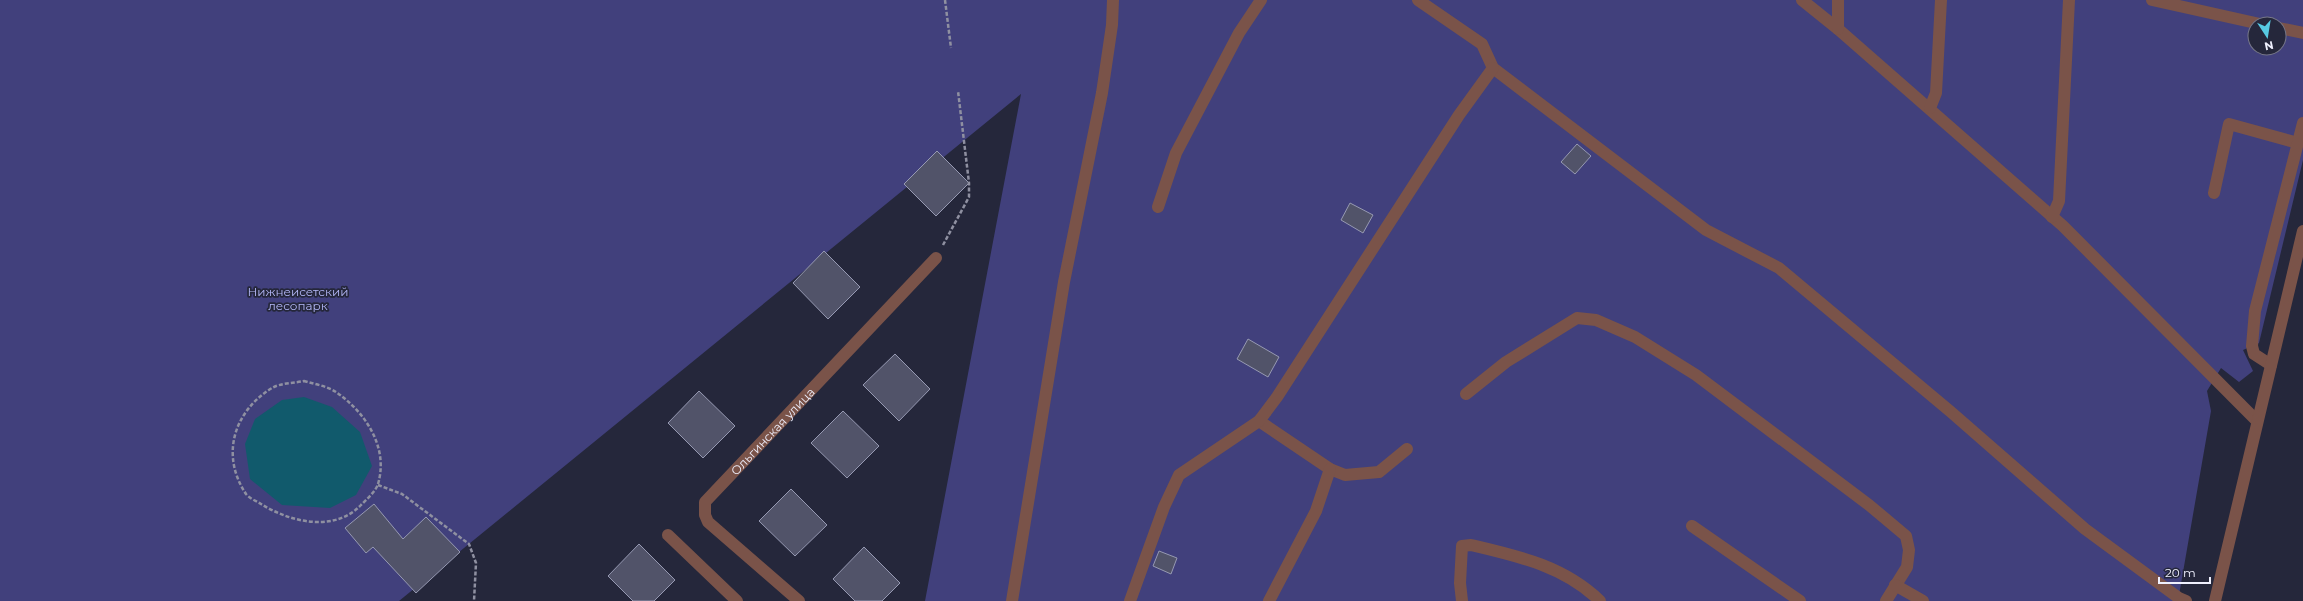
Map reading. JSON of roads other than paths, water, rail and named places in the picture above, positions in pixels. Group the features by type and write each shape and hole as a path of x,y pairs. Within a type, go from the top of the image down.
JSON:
{"street":[{"path":"1012,601 1064,282 1102,93 1112,25 1113,0"},
{"path":"1158,207 1176,153 1239,33 1261,0"},
{"path":"1418,0 1482,44 1493,68 1706,230 1779,268 1951,412 2085,529 2179,598 2186,601"},
{"path":"1802,0 1930,108 2052,217 2257,421"},
{"path":"1838,0 1838,29"},
{"path":"1930,108 1936,94 1941,0"},
{"path":"2052,217 2059,200 2069,0"},
{"path":"2152,0 2247,21"},
{"path":"2287,30 2303,34"},
{"path":"1130,601 1164,507 1179,476 1259,421 1277,397 1459,114 1493,68"},
{"path":"2270,365 2254,354 2252,346 2255,311 2303,123"},
{"path":"2214,193 2229,124 2298,143"},
{"path":"2215,601 2303,231"},
{"name":"Ольгинская улица","path":"799,601 708,522 704,515 705,502 936,258"},
{"path":"1466,394 1506,362 1577,318 1596,320 1635,337 1696,375 1869,505 1906,536 1909,550 1907,567 1886,601"},
{"path":"1259,421 1330,469 1345,475 1379,472 1407,450"},
{"path":"1270,601 1316,511 1330,469"},
{"path":"1692,526 1800,601"},
{"path":"668,535 737,601"},
{"path":"1462,601 1460,583 1462,546 1471,545 1532,560 1584,585 1600,601"},
{"path":"1895,585 1924,601"}],"water":[{"path":"304,397 332,407 360,432 372,466 356,495 330,508 282,505 250,479 245,444 255,419 282,400"}],"park label":[{"name":"Нижнеисетский лесопарк","path":"298,298"}]}
